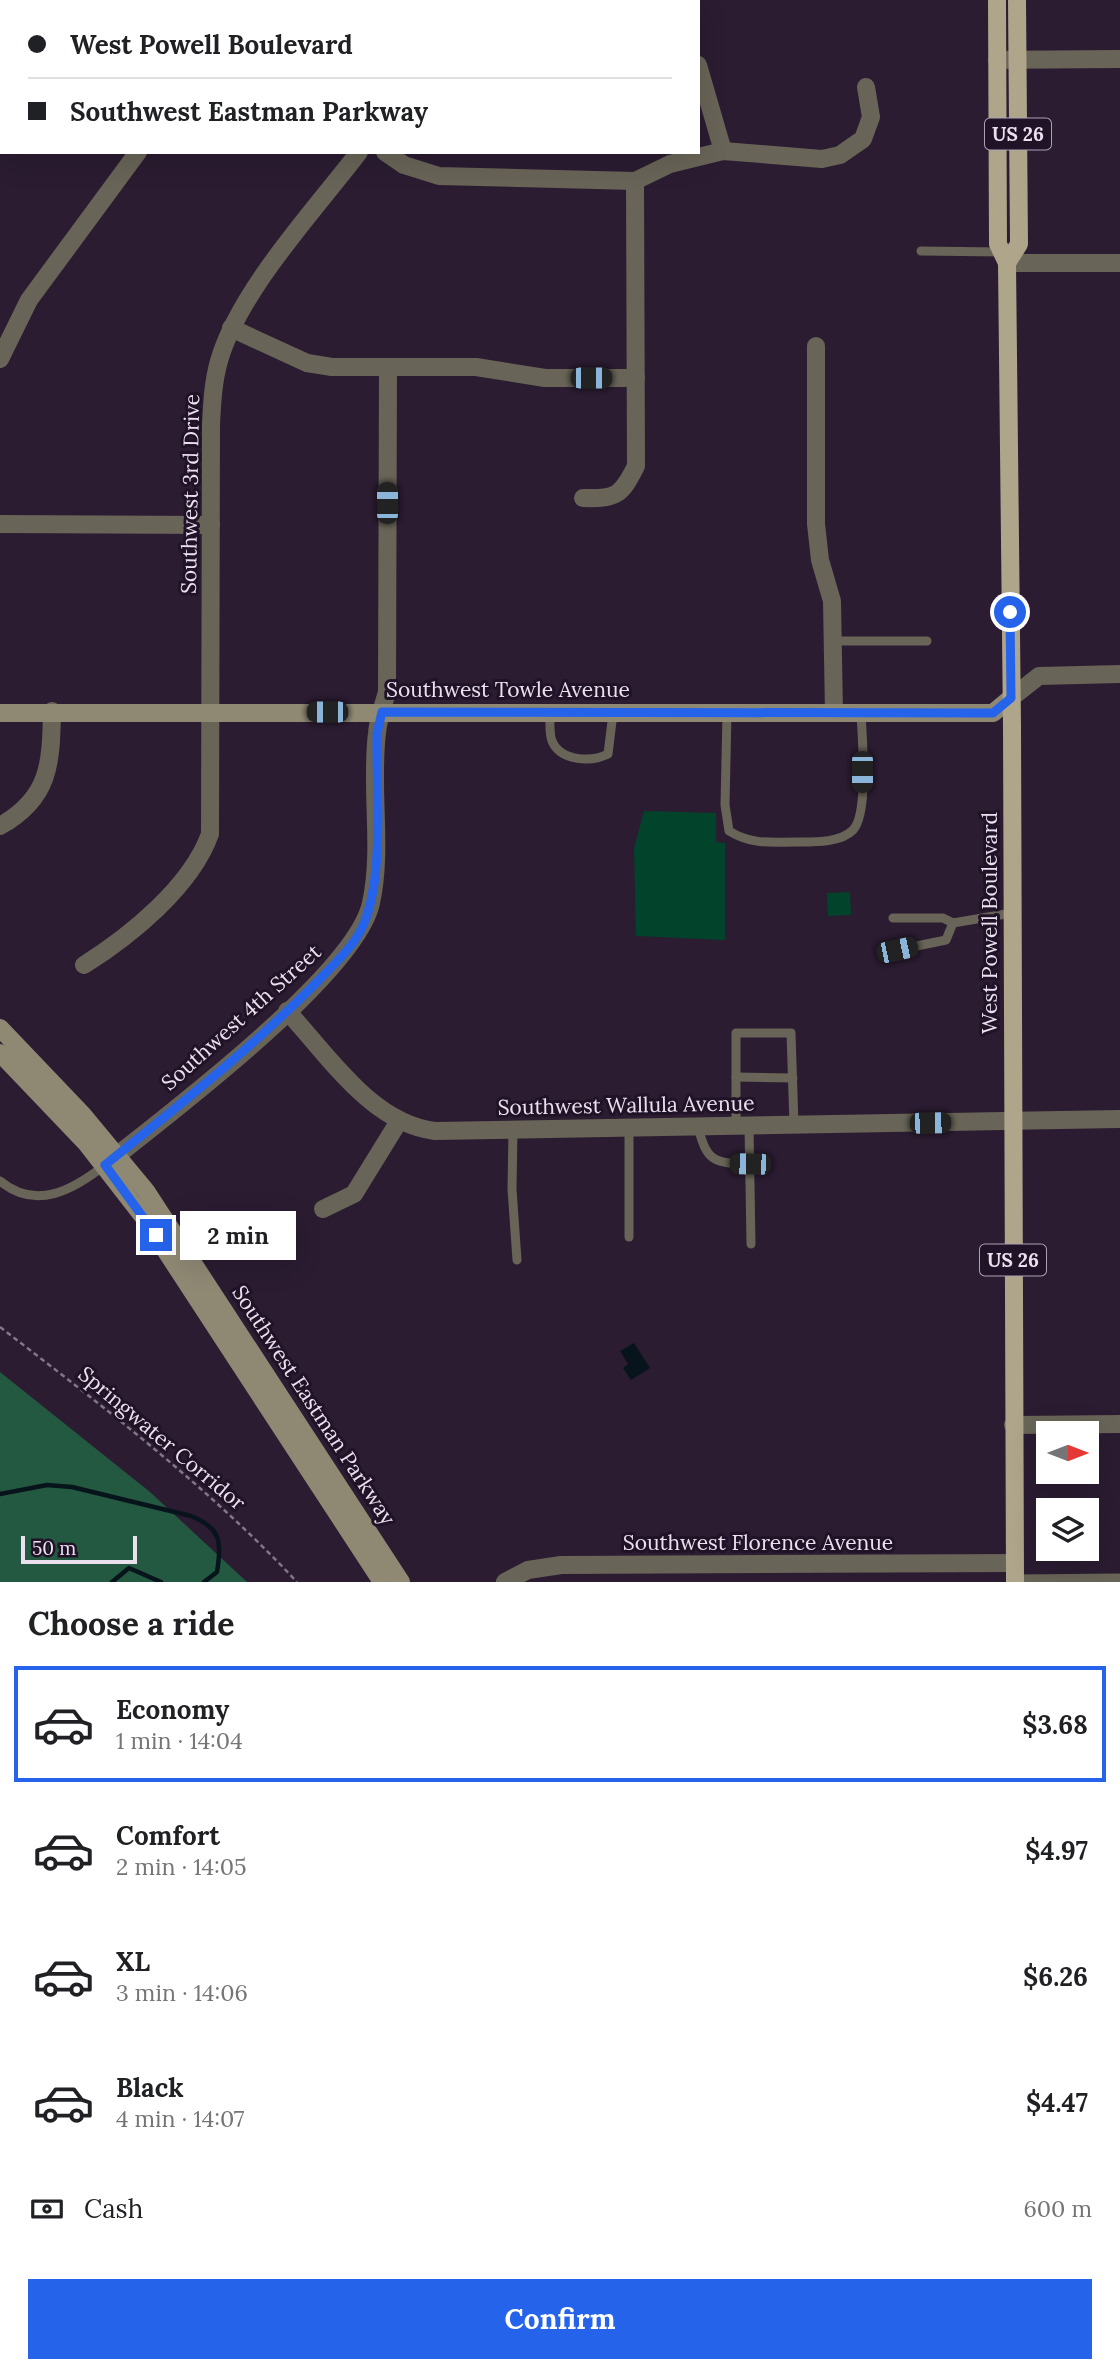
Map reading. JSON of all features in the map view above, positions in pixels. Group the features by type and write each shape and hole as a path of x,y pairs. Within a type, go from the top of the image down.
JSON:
{"main road":[{"name":"West Powell Boulevard","path":"997,0 998,244 1004,258 1011,698 1014,1575"},
{"name":"West Powell Boulevard","path":"1004,258 1019,244 1017,0"},
{"name":"Southwest Towle Avenue","path":"0,713 993,713 1011,698"},
{"name":"Southwest Eastman Parkway","path":"0,1028 111,1160 169,1224 401,1582"},
{"name":"Southwest Eastman Parkway","path":"0,1053 111,1160 382,1582"}],"street":[{"path":"997,60 1120,59"},
{"path":"700,72 723,151"},
{"path":"389,154 424,173 458,178 635,181 670,164 723,151 802,159 840,155 863,139 870,127 866,87"},
{"path":"0,359 29,300 137,154"},
{"name":"Southwest 3rd Drive","path":"83,965 114,946 134,928 180,884 203,854 212,816 212,400 219,361 231,328 253,290 357,154"},
{"path":"583,498 610,499 625,489 636,466 635,181"},
{"path":"1004,258 1120,263"},
{"path":"231,328 318,365 388,368 476,367 536,377 636,378"},
{"path":"816,346 816,524 820,559 832,601 834,713"},
{"name":"Southwest 4th Street","path":"111,1160 196,1092 288,1011 355,940 371,903 375,869 377,733 387,692 388,368"},
{"path":"0,524 211,525"},
{"path":"1011,698 1039,676 1120,674"},
{"path":"0,826 30,804 41,789 48,772 51,752 52,712"},
{"name":"Southwest Wallula Avenue","path":"288,1011 373,1104 416,1129 513,1130 1120,1119"},
{"path":"323,1209 354,1194 399,1121"},
{"path":"1013,1424 1120,1424"},
{"name":"Southwest Florence Avenue","path":"505,1582 528,1570 561,1565 1014,1575"}],"lane":[{"path":"921,251 1004,258"},
{"path":"833,641 927,641"},
{"path":"550,713 550,739 557,750 570,757 598,759 608,754 614,712"},
{"path":"727,713 725,805 729,831 747,842 816,842 842,837 855,829 861,810 861,713"},
{"path":"893,918 943,918 953,923 1012,914"},
{"path":"897,950 946,940 953,923"},
{"path":"751,1244 750,1164 736,1077 736,1033 792,1033 793,1125"},
{"path":"736,1077 793,1078"},
{"path":"698,1127 704,1149 710,1157 723,1164 750,1164"},
{"path":"629,1128 629,1237"},
{"path":"513,1130 512,1189 517,1260"},
{"path":"0,1181 26,1194 53,1195 85,1181 111,1160"},
{"path":"1014,1575 1120,1577"}],"path":[{"name":"Springwater Corridor","path":"0,1327 159,1451 240,1523 297,1582"}],"green space":[{"path":"644,811 716,813 716,842 725,843 725,940 636,936 634,848"},
{"path":"850,892 851,915 828,916 827,893"},
{"path":"0,1372 150,1492 247,1582 0,1582"}],"shaded area":[{"path":"634,1343 650,1368 631,1380 623,1368 628,1364 620,1351"}],"waterway":[{"path":"0,1494 47,1485 72,1487 191,1516 214,1531 219,1544 217,1572 204,1582"},
{"path":"112,1582 129,1568 161,1582"}],"route":[{"path":"156,1235 105,1165 196,1092 288,1011 355,940 371,903 375,869 377,733 382,712 993,713 1011,698 1010,612"}]}
